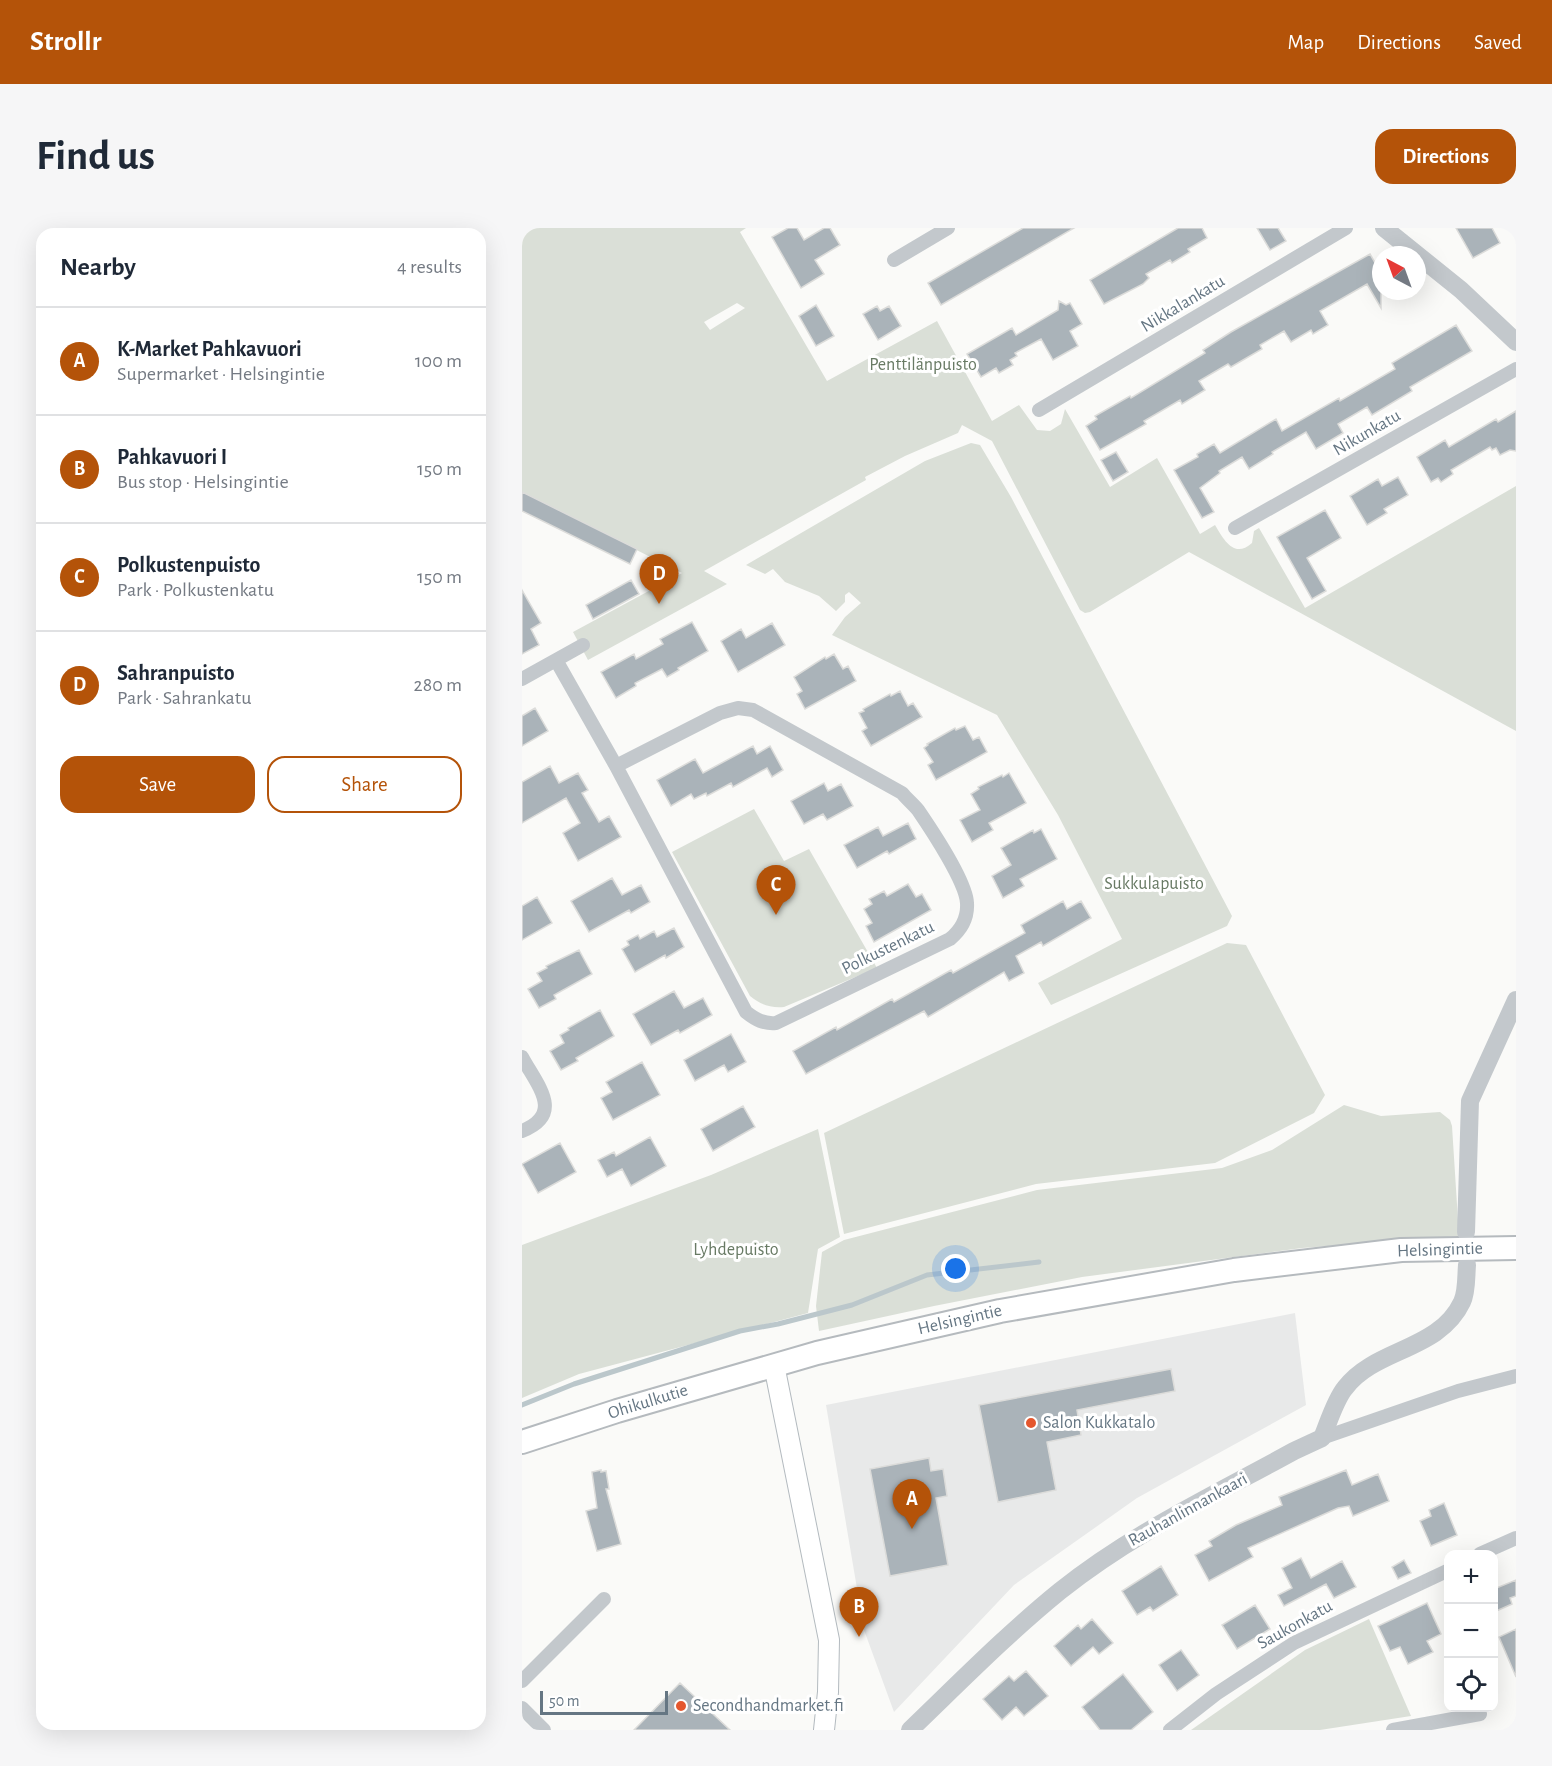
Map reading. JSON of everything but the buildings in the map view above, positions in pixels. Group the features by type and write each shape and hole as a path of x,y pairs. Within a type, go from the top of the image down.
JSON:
{"main road":[{"name":"Helsingintie","path":"774,1365 1000,1311 1234,1270 1401,1250 1516,1248"},
{"name":"Ohikulkutie","path":"522,1442 617,1411 774,1365"},
{"path":"774,1365 829,1640 828,1692 824,1730"}],"street":[{"path":"894,260 948,228"},
{"name":"Nikkalankatu","path":"1039,410 1346,228"},
{"path":"1388,229 1461,290 1516,342"},
{"name":"Nikunkatu","path":"1235,528 1516,369"},
{"path":"522,679 583,645"},
{"name":"Polkustenkatu","path":"556,660 616,766 746,1012 754,1019 776,1023 950,939 960,931 963,925 968,905 965,892 940,844 917,808 902,793 753,710 738,708 720,713 616,766"},
{"path":"1466,1232 1470,1101 1516,1000"},
{"path":"522,1057 546,1100 546,1108 543,1117 522,1131"},
{"path":"1322,1438 1344,1388 1363,1371 1431,1337 1447,1324 1463,1301 1467,1265"},
{"name":"Rauhanlinnankaari","path":"910,1730 981,1661 1061,1591 1122,1547 1294,1451 1322,1438 1458,1391 1516,1376"},
{"path":"1489,1550 1516,1538"},
{"name":"Saukonkatu","path":"1170,1730 1216,1694 1294,1643 1444,1572"},
{"path":"522,1680 604,1599"},
{"path":"522,1708 544,1730"},
{"path":"1394,1730 1480,1714"}],"shaded area":[{"path":"1295,1313 1306,1405 1137,1498 1014,1585 894,1712 864,1630 826,1405"}],"green space":[{"name":"Penttilänpuisto","path":"522,228 746,228 740,232 827,381 937,321 992,421 1019,405 1037,430 1050,431 1061,424 1065,409 1110,487 1157,458 1200,534 1215,525 1230,546 1240,549 1252,543 1254,531 1259,528 1305,608 1516,486 1516,731 1189,552 1085,613 1080,610 992,441 962,425 958,433 905,456 865,477 866,480 704,571 727,584 588,660 573,632 682,573 522,492","holes":["737,303 745,308 710,330 704,322"]},
{"name":"Sukkulapuisto","path":"971,443 980,445 1011,497 1232,916 1227,926 1051,1005 1038,983 1122,939 1058,815 997,715 832,635 845,617 861,603 849,592 845,595 845,602 836,611 819,596 785,582 773,569 765,574 746,565 925,461"},
{"path":"754,809 784,861 809,849 877,968 784,1007 766,1005 750,996 672,852"},
{"path":"1227,943 1246,945 1325,1095 1314,1113 1215,1163 1036,1184 844,1234 824,1133"},
{"path":"1344,1105 1381,1116 1440,1112 1450,1120 1459,1236 1302,1248 1082,1277 819,1331 816,1306 822,1252 844,1240 1037,1190 1222,1168 1272,1150"},
{"name":"Lyhdepuisto","path":"818,1129 840,1237 818,1249 808,1313 579,1374 522,1398 522,1245 711,1175"},
{"path":"1369,1619 1411,1716 1320,1730 1191,1730 1305,1650"}],"waterway":[{"path":"522,1405 574,1384 740,1331 852,1305 927,1275 1039,1262"}],"place":[{"name":"Sahranpuisto","path":"659,604"},
{"name":"Polkustenpuisto","path":"776,915"},
{"name":"Salon Kukkatalo","path":"1031,1423"},
{"name":"K-Market Pahkavuori","path":"912,1529"},
{"name":"Pahkavuori I","path":"859,1637"},
{"name":"Secondhandmarket.fi","path":"681,1706"}]}
